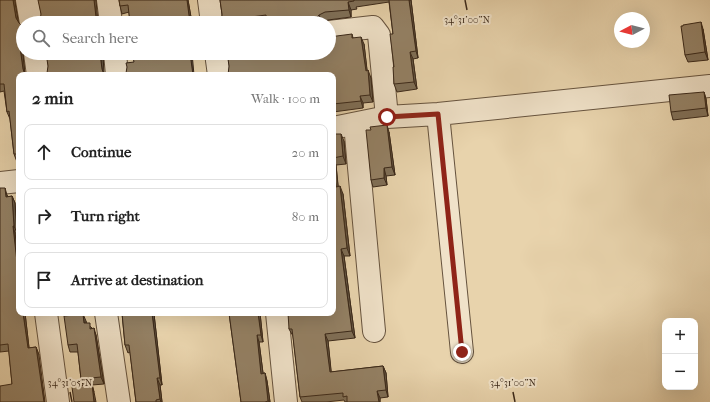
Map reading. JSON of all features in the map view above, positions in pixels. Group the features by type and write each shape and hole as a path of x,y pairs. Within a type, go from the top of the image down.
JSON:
{"street":[{"path":"28,0 30,16"},
{"path":"108,0 110,16"},
{"path":"209,0 211,16"},
{"path":"336,31 373,27 379,35 387,117"},
{"path":"36,60 38,72"},
{"path":"116,60 117,72"},
{"path":"217,60 219,72"},
{"path":"336,127 387,117 438,114 710,86"},
{"path":"438,114 462,352"},
{"path":"355,124 374,331"},
{"path":"0,183 16,181"},
{"path":"46,316 58,402"},
{"path":"106,316 119,402"},
{"path":"277,316 286,402"}],"building":[{"path":"0,0 13,0 16,18 16,60 22,60 24,72 16,72 16,154 14,154 4,84 0,84"},
{"path":"38,0 94,0 96,16 41,16"},
{"path":"119,0 187,0 189,16 129,16 128,5 120,6"},
{"path":"220,0 354,0 348,2 349,10 325,12 318,16 222,16"},
{"path":"389,0 409,0 416,51 410,52 414,82 394,84 394,67 390,34 393,34"},
{"path":"701,22 705,52 685,55 681,26"},
{"path":"352,34 352,38 361,37 366,71 368,70 370,95 360,96 361,101 336,104 336,72 228,72 228,60 336,60 336,36"},
{"path":"47,60 101,60 103,72 47,72"},
{"path":"134,60 191,60 193,72 126,72 126,63 134,62"},
{"path":"704,92 706,108 671,112 669,95"},
{"path":"387,125 392,167 384,168 384,178 371,180 366,130 371,130 370,127"},
{"path":"336,134 341,134 343,156 336,157"},
{"path":"340,186 347,248 341,249 352,331 325,334 330,372 383,366 386,390 377,391 379,402 347,402 347,396 343,397 343,393 300,397 292,329 289,329 288,316 336,316 336,187"},
{"path":"0,188 5,188 6,197 12,196 16,253 16,316 23,316 28,348 36,347 44,402 0,402 0,386 12,384 8,344 0,345"},
{"path":"64,316 83,316 84,323 90,323 90,329 94,328 101,377 81,379 77,344 68,345"},
{"path":"122,316 152,316 160,378 157,378 160,399 156,400 156,402 136,402 129,345 125,345"},
{"path":"229,316 258,316 261,335 257,335 261,374 265,373 268,401 241,402"},
{"path":"92,384 94,402 74,402 72,387"}],"route":[{"path":"387,117 438,114 462,352"}]}
